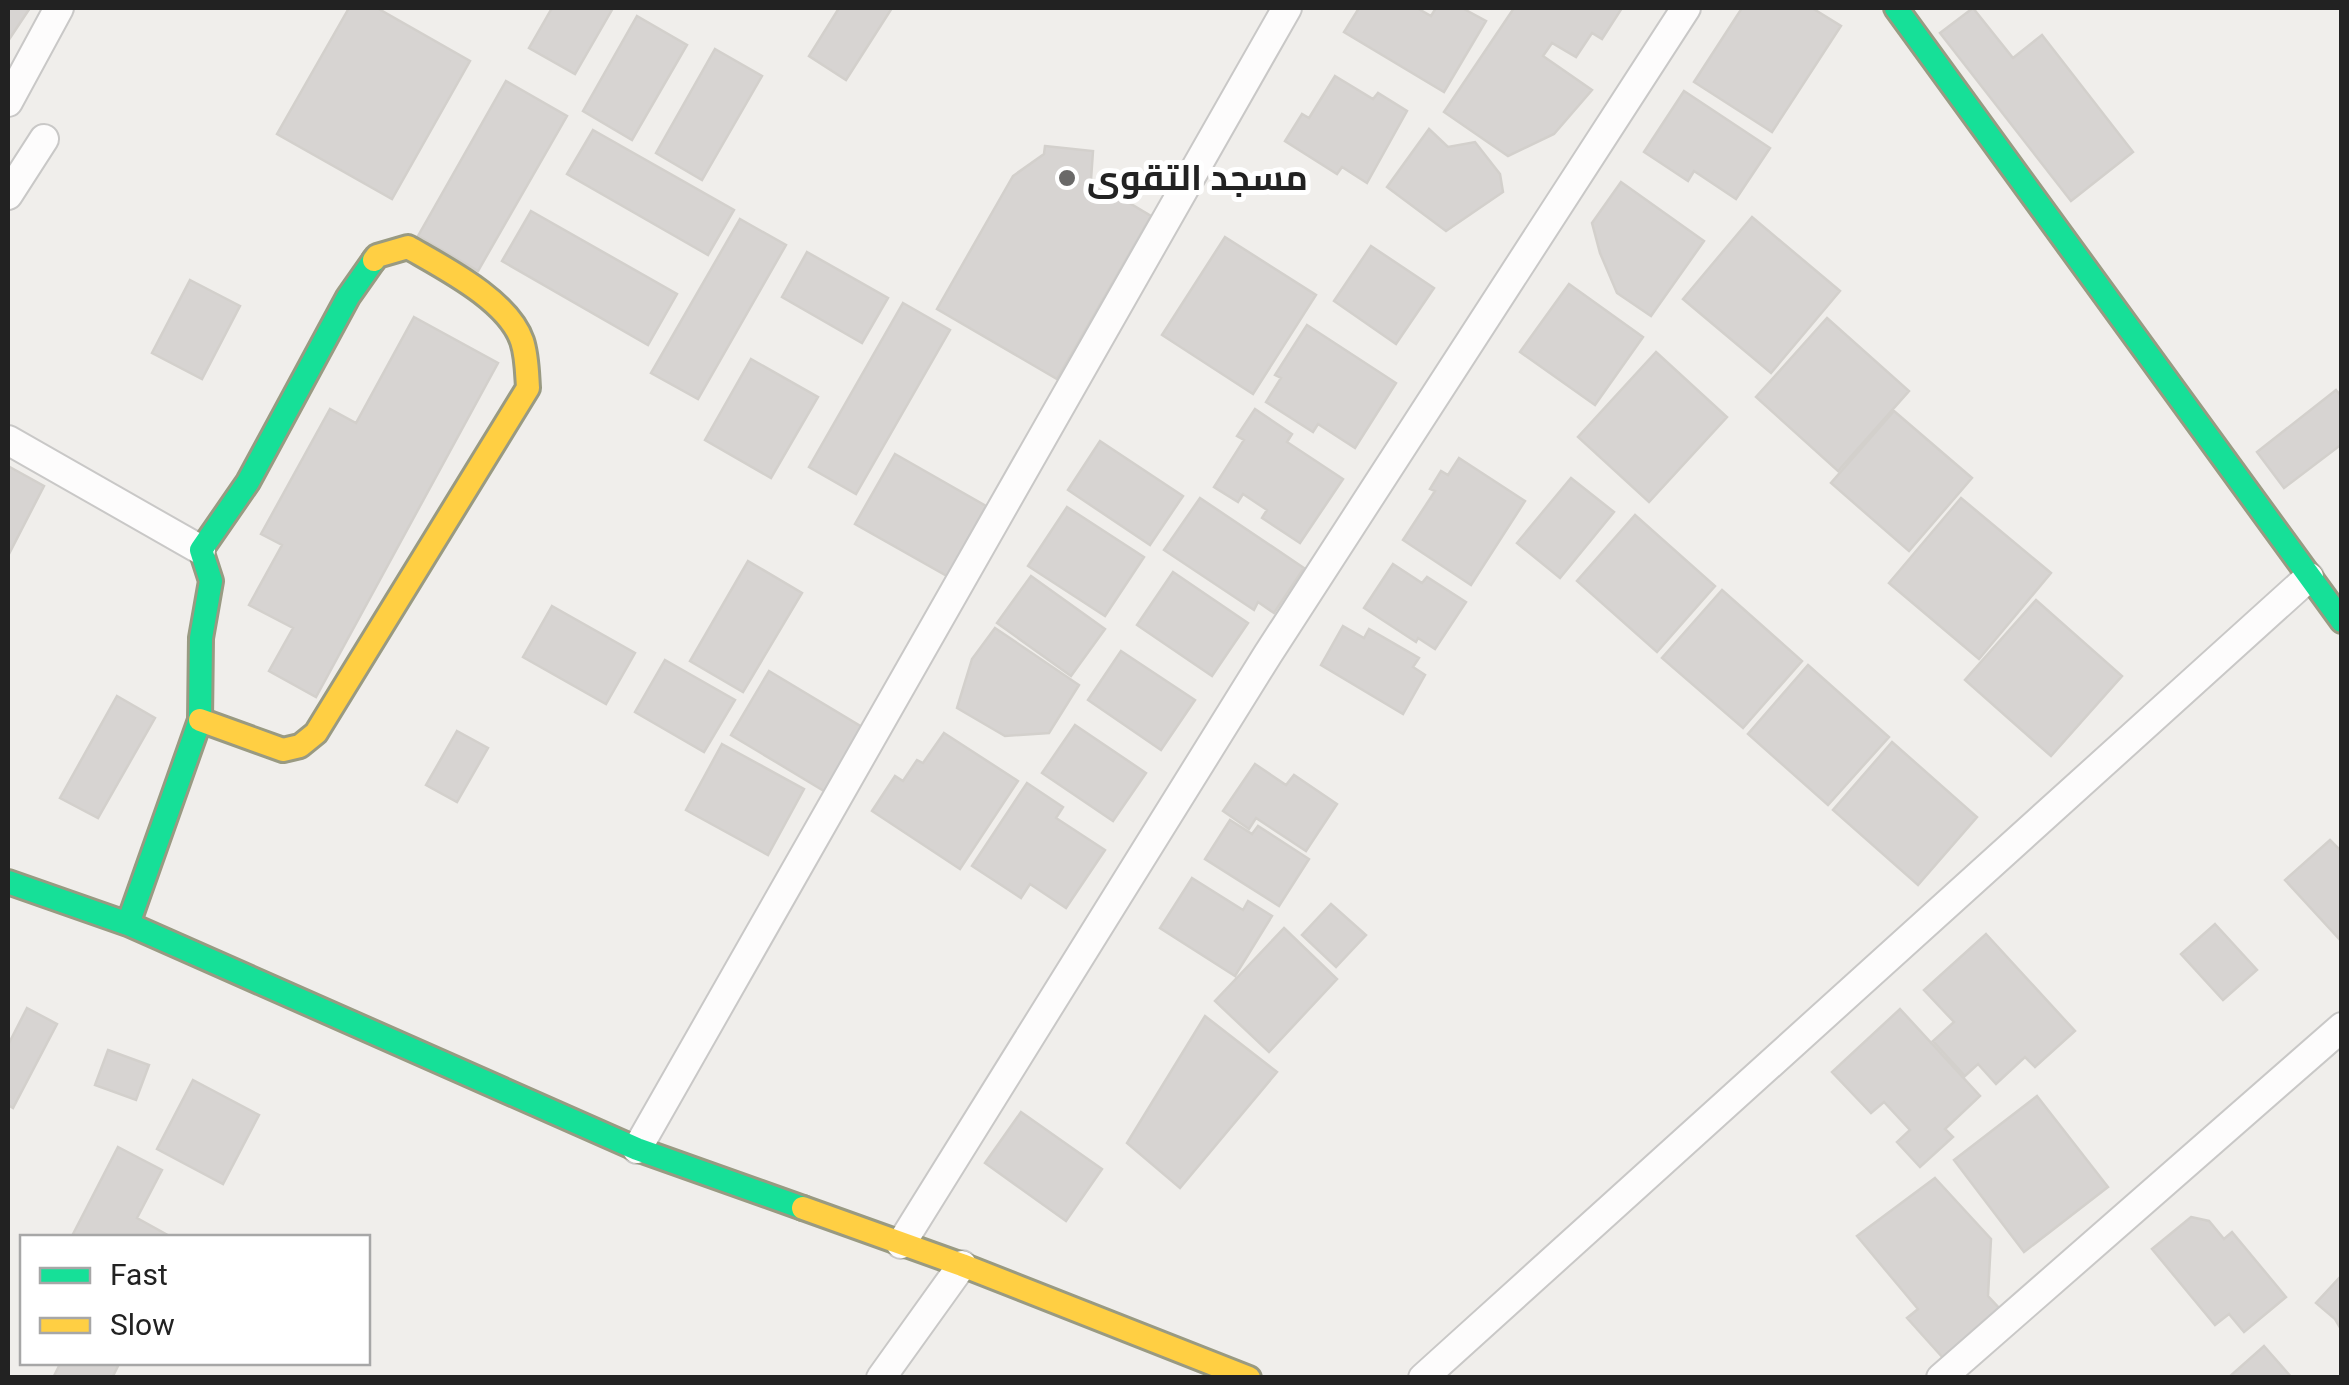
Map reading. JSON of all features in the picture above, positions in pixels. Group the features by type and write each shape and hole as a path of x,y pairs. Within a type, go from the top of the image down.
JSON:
{"street":[{"path":"8,102 59,8"},
{"path":"637,1149 1287,8"},
{"path":"901,1244 1268,654 1686,8"},
{"path":"1901,9 2342,622"},
{"path":"8,195 44,140"},
{"path":"200,720 283,750 300,746 316,733 516,412 528,388 519,333 463,280 408,246 376,256 348,296 248,482 202,550"},
{"path":"8,440 202,550 210,581 202,638 200,720 128,924"},
{"path":"1423,1378 2308,577"},
{"path":"8,882 128,924 637,1149 962,1265 1210,1370 1249,1378"},
{"path":"1941,1378 2342,1027"},
{"path":"881,1378 962,1265"}],"building":[{"path":"8,8 30,8 8,41"},
{"path":"349,8 377,8 470,61 392,199 277,134"},
{"path":"552,8 613,8 575,74 529,48"},
{"path":"839,8 892,8 846,80 809,56"},
{"path":"1359,8 1417,8 1431,16 1436,8 1462,8 1486,21 1444,92 1344,32"},
{"path":"1514,8 1622,8 1602,39 1592,33 1576,57 1552,43 1543,56 1592,90 1554,134 1508,156 1444,112"},
{"path":"1742,8 1812,8 1841,26 1772,132 1694,82"},
{"path":"1973,8 2013,58 2042,35 2133,152 2071,201 1940,33"},
{"path":"637,16 687,45 632,140 583,111"},
{"path":"715,49 762,76 702,180 656,153"},
{"path":"1335,76 1373,99 1378,93 1407,111 1367,183 1342,167 1337,174 1285,141 1302,114 1309,118"},
{"path":"506,81 567,116 478,271 418,236"},
{"path":"1684,91 1770,148 1736,199 1694,171 1688,181 1644,152"},
{"path":"1429,129 1448,147 1475,142 1500,174 1503,192 1446,231 1387,187"},
{"path":"593,130 734,210 708,255 567,174"},
{"path":"1045,146 1093,151 1091,180 1151,216 1057,379 937,309 1013,176 1044,154"},
{"path":"1621,182 1704,241 1651,316 1617,293 1592,223"},
{"path":"531,211 677,294 648,345 502,261"},
{"path":"1752,217 1840,291 1771,373 1683,299"},
{"path":"740,219 786,245 698,399 651,373"},
{"path":"1225,237 1316,295 1253,394 1162,335"},
{"path":"1371,246 1434,288 1396,344 1334,301"},
{"path":"807,252 888,298 862,343 782,297"},
{"path":"190,280 240,306 202,379 152,353"},
{"path":"1569,284 1643,337 1595,405 1520,352"},
{"path":"903,303 950,330 856,494 809,467"},
{"path":"414,317 498,363 316,697 269,671 293,628 249,605 282,545 261,534 330,409 356,423"},
{"path":"1827,318 1909,391 1838,471 1756,397"},
{"path":"1307,325 1396,383 1355,448 1318,424 1313,432 1266,402 1281,378 1275,375"},
{"path":"1656,352 1727,417 1649,502 1578,437"},
{"path":"751,359 818,397 771,478 705,440"},
{"path":"2336,390 2342,397 2342,444 2284,488 2257,452"},
{"path":"1255,409 1292,434 1287,442 1343,479 1300,543 1262,518 1267,510 1243,494 1238,502 1214,487 1244,440 1237,436"},
{"path":"1894,411 1972,478 1909,551 1831,483"},
{"path":"1100,441 1183,496 1150,545 1068,490"},
{"path":"895,454 986,506 947,576 855,524"},
{"path":"1459,458 1525,501 1471,585 1403,540 1435,491 1430,489 1441,471 1448,475"},
{"path":"8,466 44,486 8,556"},
{"path":"1571,478 1614,512 1560,578 1517,543"},
{"path":"1200,498 1304,568 1274,613 1258,602 1254,610 1164,550"},
{"path":"1961,498 2051,573 1979,659 1889,583"},
{"path":"1067,507 1144,557 1105,616 1028,566"},
{"path":"1635,515 1715,586 1657,652 1577,581"},
{"path":"748,561 802,593 743,692 690,661"},
{"path":"1393,564 1422,583 1427,577 1466,602 1435,649 1418,638 1416,642 1364,608"},
{"path":"1173,572 1248,623 1212,676 1137,625"},
{"path":"1031,576 1105,629 1071,676 997,623"},
{"path":"1722,590 1802,661 1743,728 1662,658"},
{"path":"2036,600 2122,676 2051,756 1965,680"},
{"path":"552,606 635,653 606,704 523,657"},
{"path":"1343,626 1364,638 1369,629 1419,658 1413,667 1425,675 1403,714 1321,665"},
{"path":"995,628 1079,685 1049,733 1005,736 957,708 972,659"},
{"path":"1121,651 1195,700 1161,750 1088,700"},
{"path":"665,660 735,700 704,752 635,712"},
{"path":"1808,665 1889,737 1828,805 1748,734"},
{"path":"769,671 862,727 824,791 731,735"},
{"path":"117,696 155,718 98,818 60,798"},
{"path":"1075,725 1146,773 1113,821 1042,773"},
{"path":"457,731 488,748 457,802 426,785"},
{"path":"944,733 1018,781 960,869 872,811 895,776 903,781 917,760 923,763"},
{"path":"1892,742 1977,817 1918,885 1833,810"},
{"path":"722,744 804,789 768,855 686,810"},
{"path":"1255,764 1286,785 1294,775 1337,804 1306,851 1256,818 1249,829 1223,811"},
{"path":"1027,783 1063,807 1056,818 1105,850 1066,908 1030,884 1021,898 972,866"},
{"path":"1230,820 1252,834 1258,826 1309,859 1279,906 1205,859"},
{"path":"2330,840 2342,852 2342,942 2285,880"},
{"path":"1192,878 1243,910 1248,901 1272,916 1235,976 1160,928"},
{"path":"1331,904 1366,935 1336,967 1302,935"},
{"path":"2215,924 2257,970 2223,1000 2181,954"},
{"path":"1284,928 1337,979 1269,1052 1215,1001"},
{"path":"1986,934 2075,1031 2035,1067 2025,1057 1996,1084 1978,1064 1965,1076 1933,1041 1954,1022 1924,990"},
{"path":"27,1008 57,1024 13,1108 8,1105 8,1045"},
{"path":"1900,1009 1980,1096 1945,1129 1953,1137 1920,1167 1897,1142 1910,1130 1884,1102 1871,1113 1832,1072"},
{"path":"1205,1016 1277,1072 1180,1188 1127,1143"},
{"path":"108,1050 149,1065 136,1100 95,1085"},
{"path":"193,1080 259,1115 223,1184 157,1149"},
{"path":"2037,1096 2108,1187 2024,1252 1954,1160"},
{"path":"1021,1112 1102,1169 1066,1221 985,1163"},
{"path":"118,1147 162,1170 137,1218 168,1235 73,1235"},
{"path":"1935,1178 1991,1239 1988,1296 2000,1309 1944,1359 1907,1318 1918,1309 1857,1236"},
{"path":"2191,1217 2209,1221 2224,1239 2232,1232 2286,1297 2244,1332 2229,1314 2215,1325 2152,1249"},
{"path":"2342,1275 2342,1331 2335,1319 2316,1303"},
{"path":"2264,1346 2292,1378 2228,1378"},
{"path":"60,1365 118,1365 112,1378 53,1378"}],"traffic: fast":[{"path":"1896,8 2342,621"},
{"path":"128,924 200,720 201,638 211,581 201,550 248,482 348,297 374,260"},
{"path":"8,882 128,924 637,1149 803,1208"}],"traffic: slow":[{"path":"200,720 283,750 300,746 316,733 528,388 522,341 515,326 489,299 408,247 374,260"},
{"path":"803,1208 962,1265 1249,1378"}],"place":[{"name":"مسجد التقوى","path":"1067,178"}]}
